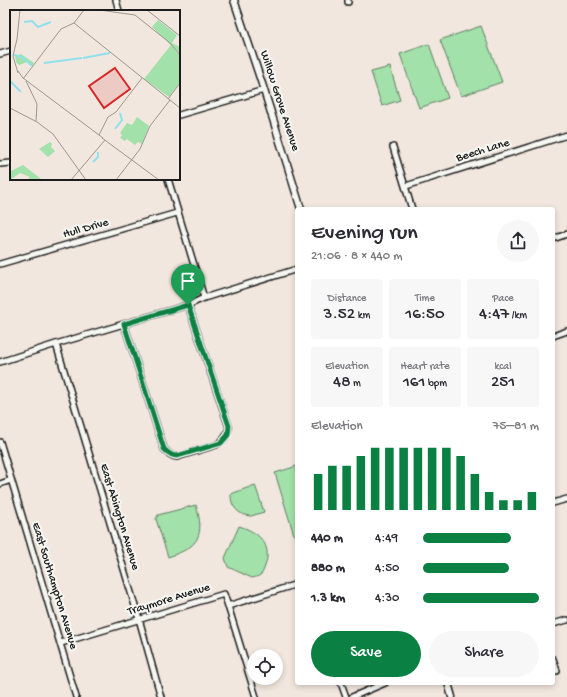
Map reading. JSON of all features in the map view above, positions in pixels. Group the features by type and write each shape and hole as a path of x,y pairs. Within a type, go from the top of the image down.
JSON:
{"street":[{"path":"116,0 119,10"},
{"name":"Willow Grove Avenue","path":"234,0 301,207"},
{"path":"0,54 10,51"},
{"path":"180,116 264,90"},
{"name":"Beech Lane","path":"406,186 567,135"},
{"path":"393,147 411,207"},
{"path":"0,164 10,163"},
{"path":"168,180 177,213 204,298"},
{"name":"Hull Drive","path":"0,264 177,213"},
{"path":"555,238 567,234"},
{"path":"0,362 188,305 204,298 295,270"},
{"path":"124,324 164,449 173,456 190,453 221,443 228,435 229,426 188,305"},
{"path":"555,335 567,331"},
{"name":"East Abington Avenue","path":"56,344 161,697"},
{"name":"East Southampton Avenue","path":"0,442 76,697"},
{"path":"0,484 11,480"},
{"path":"555,502 567,499"},
{"path":"256,697 228,606 295,585"},
{"name":"Traymore Avenue","path":"61,643 224,594 228,606"},
{"path":"555,623 567,620"},
{"path":"555,667 556,671"},
{"path":"342,685 346,697"},
{"path":"352,697 380,685"},
{"path":"449,685 452,697"}],"green space":[{"path":"481,26 502,82 461,96 440,40"},
{"path":"429,44 448,98 419,108 400,54"},
{"path":"390,67 400,100 382,106 371,72"},
{"path":"295,467 294,535 275,473"},
{"path":"255,485 264,512 247,516 236,510 232,502 231,494"},
{"path":"196,505 200,525 197,539 187,549 168,557 156,519 158,515"},
{"path":"239,526 255,533 263,541 267,551 264,569 261,575 257,577 252,578 228,567 225,558"}],"route":[{"path":"188,305 229,426 229,431 228,435 221,443 173,456 164,449 124,324 188,305"}]}
